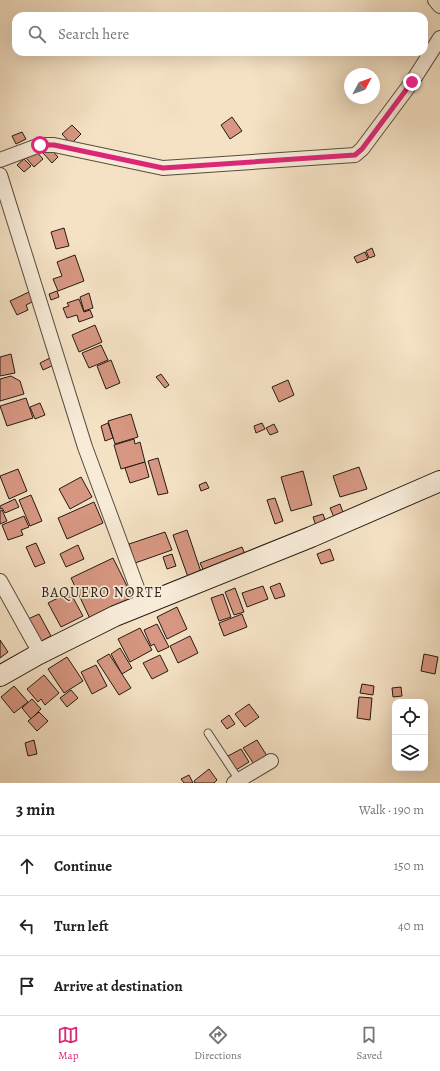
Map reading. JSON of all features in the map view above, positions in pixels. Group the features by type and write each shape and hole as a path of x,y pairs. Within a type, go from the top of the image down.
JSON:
{"street":[{"path":"435,0 440,6"},
{"path":"0,160 40,145 54,145 163,168 355,155 362,149 412,82 440,38"},
{"path":"0,175 85,447 143,604"},
{"path":"0,676 40,654 143,604 312,537 440,481"},
{"path":"0,580 40,654"},
{"path":"236,781 271,761"}],"lane":[{"path":"208,733 236,781"}],"building":[{"path":"232,117 242,131 230,139 221,125"},
{"path":"72,125 81,134 71,144 62,134"},
{"path":"22,132 26,139 16,144 12,136"},
{"path":"49,147 58,157 52,163 43,153"},
{"path":"35,150 43,159 34,167 26,158"},
{"path":"24,159 31,166 24,172 17,165"},
{"path":"64,228 69,246 56,249 51,232"},
{"path":"372,248 375,256 369,258 366,251"},
{"path":"365,252 368,259 357,263 354,257"},
{"path":"75,255 84,281 58,291 53,279 62,276 57,262"},
{"path":"31,291 36,300 26,305 28,310 17,315 10,301"},
{"path":"57,291 59,297 51,300 49,294"},
{"path":"89,293 93,308 84,311 80,297"},
{"path":"79,299 84,312 90,310 93,317 79,322 77,315 67,318 63,308 69,306 67,303"},
{"path":"95,325 102,342 79,352 72,335"},
{"path":"101,345 108,360 89,368 82,353"},
{"path":"11,354 15,373 0,376 0,357"},
{"path":"52,357 56,364 43,370 40,363"},
{"path":"111,360 120,383 106,389 97,366"},
{"path":"161,374 169,385 165,388 156,377"},
{"path":"11,376 20,381 24,394 0,401 0,379"},
{"path":"288,380 294,395 279,402 272,387"},
{"path":"26,398 33,418 7,426 0,406"},
{"path":"40,403 45,415 35,419 30,407"},
{"path":"131,414 138,437 115,444 108,421"},
{"path":"108,423 113,438 105,441 101,426"},
{"path":"262,423 265,429 256,433 254,426"},
{"path":"274,424 278,432 270,435 266,428"},
{"path":"134,439 135,444 140,442 145,462 121,469 114,445"},
{"path":"158,458 168,493 158,495 148,461"},
{"path":"145,462 149,477 130,483 125,468"},
{"path":"359,467 367,489 340,497 333,476"},
{"path":"18,469 27,491 9,499 0,476"},
{"path":"303,471 312,505 291,511 281,477"},
{"path":"81,477 92,497 70,509 59,489"},
{"path":"206,482 209,488 201,491 199,485"},
{"path":"31,495 42,521 30,526 19,500"},
{"path":"275,498 283,521 275,524 267,500"},
{"path":"15,499 19,507 5,513 2,508 0,509 0,506"},
{"path":"94,502 103,523 67,539 58,518"},
{"path":"340,504 345,518 336,522 330,508"},
{"path":"2,510 7,521 0,524 0,511"},
{"path":"323,514 326,523 316,526 313,517"},
{"path":"24,516 29,527 21,530 23,535 8,540 2,525"},
{"path":"187,530 202,575 189,580 173,535"},
{"path":"165,532 172,550 135,563 129,544"},
{"path":"36,543 45,563 35,567 26,547"},
{"path":"78,545 84,559 66,567 60,554"},
{"path":"242,547 247,559 206,576 200,563"},
{"path":"330,549 334,560 321,564 317,554"},
{"path":"172,554 176,566 167,569 163,557"},
{"path":"113,558 135,602 92,623 71,578"},
{"path":"280,583 285,596 275,599 270,587"},
{"path":"263,586 268,599 247,607 242,593"},
{"path":"235,588 244,612 234,615 225,592"},
{"path":"70,592 83,616 61,627 48,603"},
{"path":"223,594 231,617 219,621 211,598"},
{"path":"177,607 187,629 167,639 157,617"},
{"path":"39,614 51,636 38,643 26,620"},
{"path":"242,614 247,627 224,636 219,623"},
{"path":"157,624 169,647 158,652 154,644 151,646 144,630"},
{"path":"140,628 152,650 130,662 118,639"},
{"path":"190,636 198,653 178,663 170,646"},
{"path":"0,640 8,652 0,658"},
{"path":"120,648 132,668 122,674 111,654"},
{"path":"109,654 131,688 119,695 97,661"},
{"path":"424,654 438,657 435,674 421,671"},
{"path":"160,655 168,671 152,679 143,663"},
{"path":"67,657 83,681 64,693 48,669"},
{"path":"96,665 107,686 92,694 81,672"},
{"path":"44,675 59,693 45,705 41,699 38,702 27,689"},
{"path":"362,684 374,686 373,695 360,693"},
{"path":"14,686 28,702 14,713 1,697"},
{"path":"401,687 402,696 393,697 392,688"},
{"path":"71,690 78,698 67,707 60,698"},
{"path":"359,697 372,698 370,720 357,718"},
{"path":"32,699 41,709 31,719 22,708"},
{"path":"249,704 259,717 245,727 235,714"},
{"path":"39,712 48,721 37,731 28,721"},
{"path":"229,715 235,724 227,729 221,721"},
{"path":"34,740 37,754 28,756 25,743"},
{"path":"257,740 267,756 254,764 243,748"},
{"path":"241,749 249,762 236,770 228,756"},
{"path":"209,769 217,780 214,783 195,783 194,781"},
{"path":"189,775 193,783 184,783 181,779"}],"district":[{"name":"BAQUERO NORTE","path":"102,592"}],"route":[{"path":"40,145 54,145 163,168 355,155 362,149 412,82"}]}
